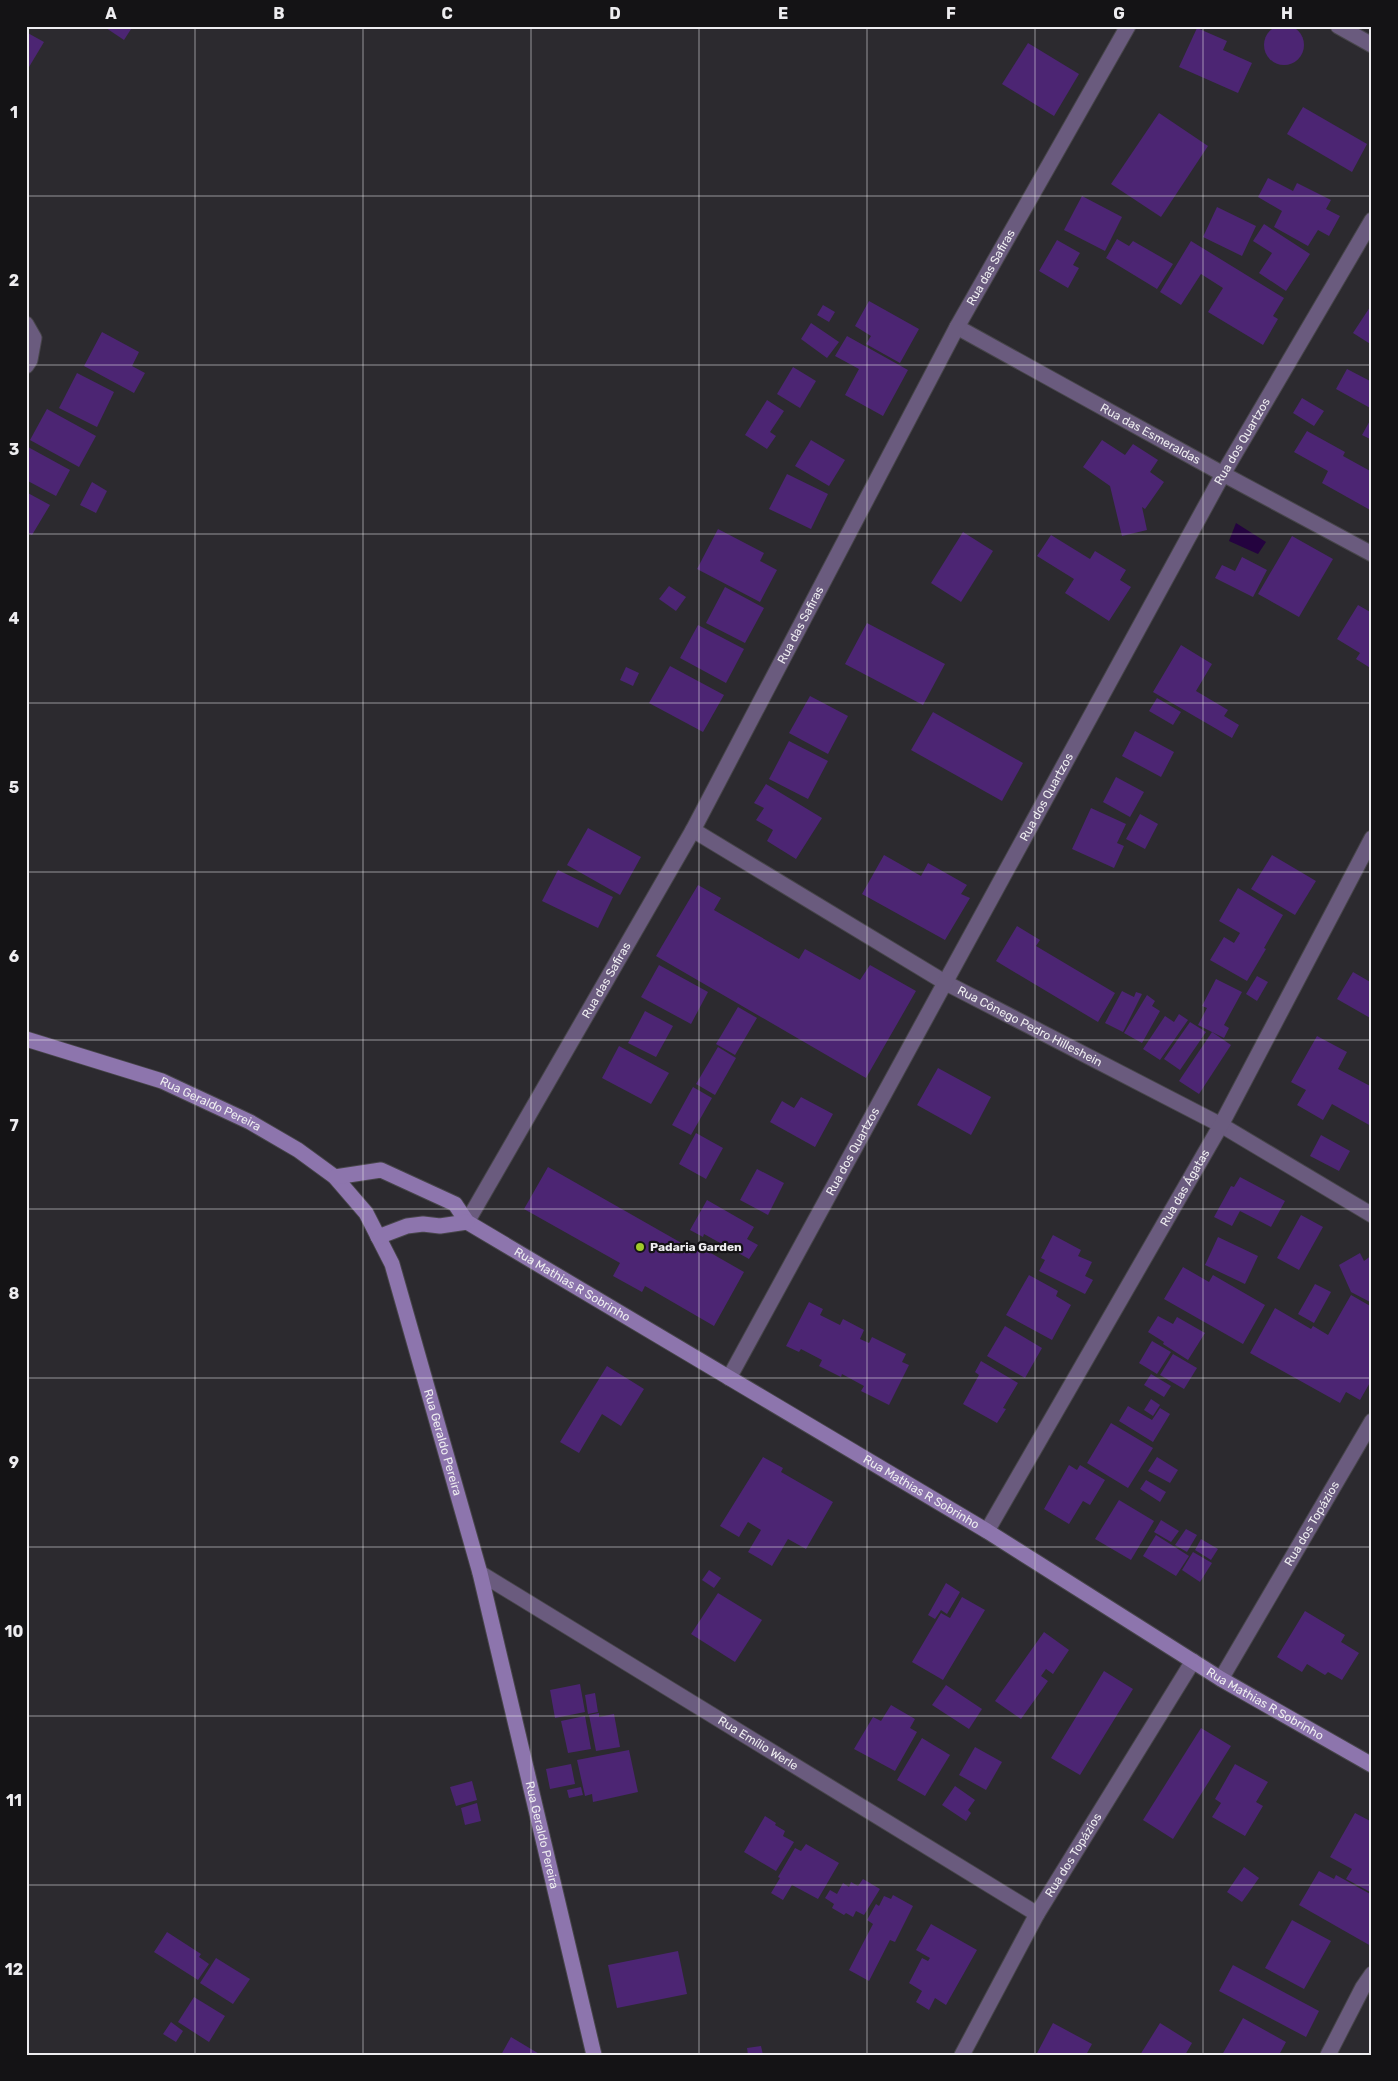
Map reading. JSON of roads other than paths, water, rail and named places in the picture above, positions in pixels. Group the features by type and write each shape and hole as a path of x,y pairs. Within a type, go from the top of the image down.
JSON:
{"main road":[{"name":"Rua Geraldo Pereira","path":"26,1039 162,1080 250,1122 298,1150 335,1177 366,1212 392,1264 480,1573 594,2055"},
{"name":"Rua Mathias R Sobrinho","path":"335,1177 381,1170 455,1204 467,1222 987,1531 1221,1679 1372,1765"},
{"path":"378,1237 407,1226 423,1224 440,1226 467,1222"}],"street":[{"name":"Rua das Safiras","path":"467,1222 693,830 957,327 1128,26"},
{"path":"1338,26 1372,45"},
{"name":"Rua dos Quartzos","path":"729,1378 1223,474 1372,220"},
{"path":"26,324 34,338 30,360 26,366"},
{"name":"Rua das Esmeraldas","path":"957,327 1372,554"},
{"name":"Rua Cônego Pedro Hilleshein","path":"693,830 946,983 1221,1125 1372,1215"},
{"name":"Rua das Ágatas","path":"987,1531 1221,1125 1372,838"},
{"name":"Rua dos Topázios","path":"1221,1679 1372,1421"},
{"name":"Rua Emílio Werle","path":"480,1573 1037,1914"},
{"name":"Rua dos Topázios","path":"962,2055 1037,1914 1193,1661"},
{"path":"1328,2055 1363,1987 1372,1974"}],"place":[{"name":"Padaria Garden","path":"640,1247"}]}
